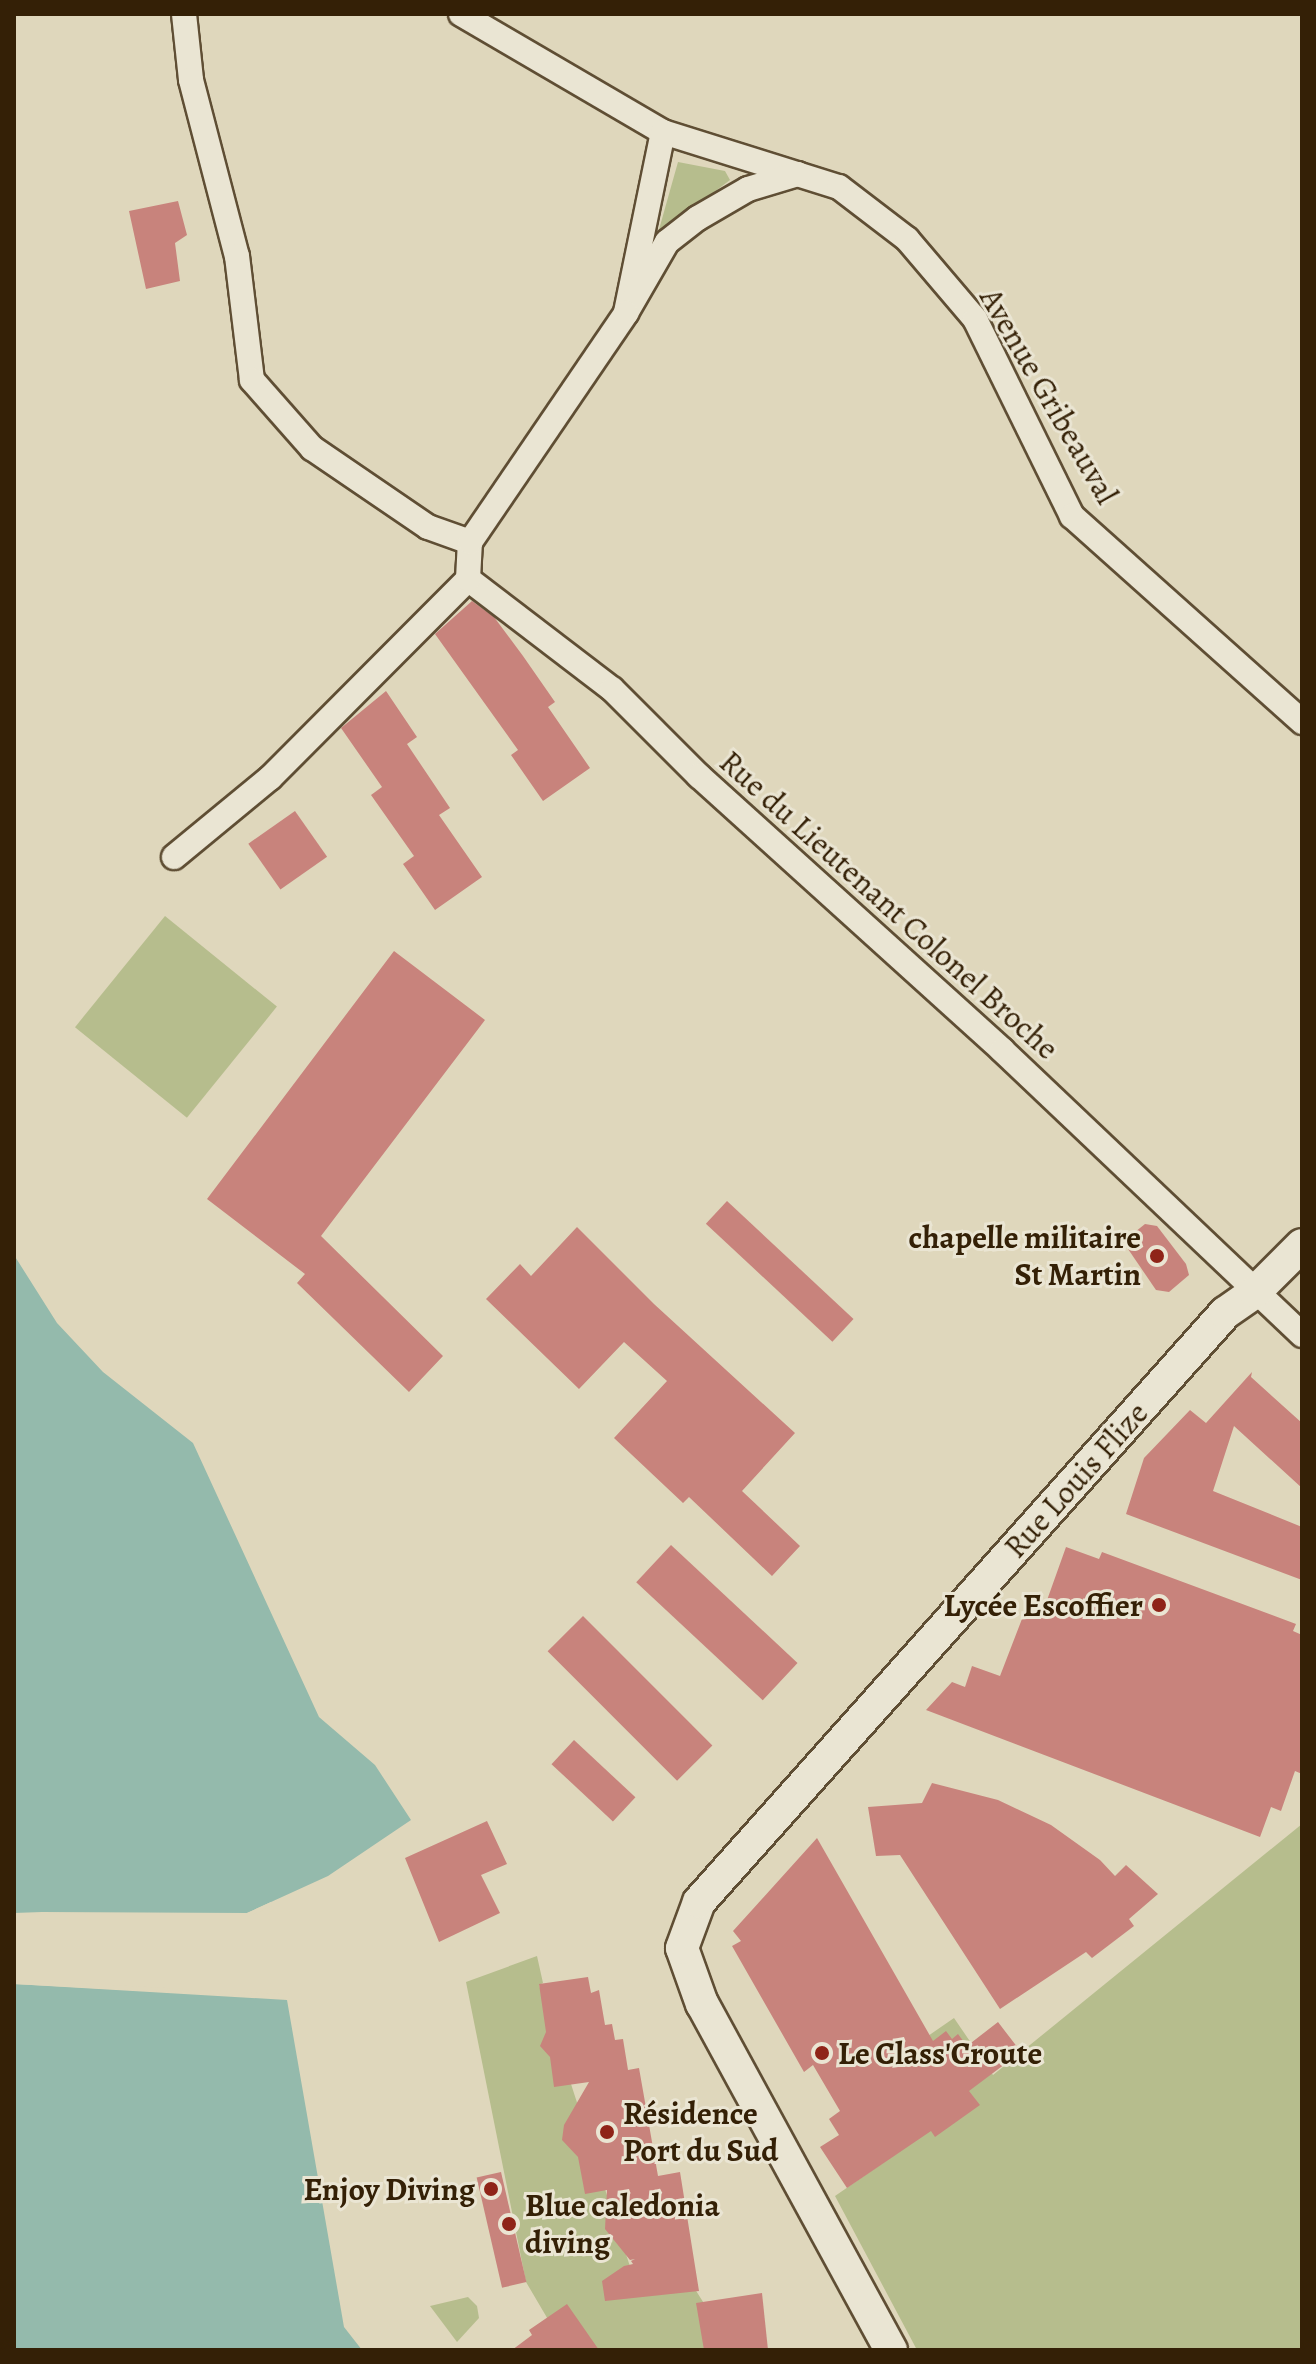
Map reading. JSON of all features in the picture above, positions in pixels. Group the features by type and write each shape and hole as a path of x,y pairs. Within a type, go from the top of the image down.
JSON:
{"street":[{"path":"184,14 191,80 237,256 252,380 312,448 428,527 470,542"},
{"name":"Avenue Gribeauval","path":"461,14 663,132 839,187 907,239 975,319 1072,516 1302,722"},
{"path":"626,313 663,132"},
{"path":"174,857 270,778 468,579 470,542 626,313 667,242 698,218 748,189 798,174"},
{"name":"Rue du Lieutenant Colonel Broche","path":"468,579 612,689 699,776 1002,1050 1302,1335"},
{"name":"Rue Louis Flize","path":"891,2350 702,2004 682,1948 699,1902 1214,1325 1255,1292 1302,1245"},
{"path":"1280,1269 1277,1294 1302,1317"}],"shaded area":[{"path":"678,162 725,171 730,180 689,211 651,258"},
{"path":"165,916 277,1007 187,1118 75,1027"},
{"path":"14,1255 57,1323 103,1372 193,1443 319,1717 375,1765 411,1820 328,1876 247,1913 14,1913"},
{"path":"1302,1824 1302,2350 917,2350 835,2196 909,2145 863,2081 954,2018 993,2075"},
{"path":"537,1956 543,1983 539,1985 636,2285 693,2286 724,2335 728,2350 566,2350 526,2282 466,1982"},
{"path":"14,1984 287,2000 344,2327 362,2350 14,2350"},
{"path":"468,2297 477,2306 479,2318 457,2342 430,2306"}],"pier":[{"path":"271,1902 272,1906 247,1917 14,1917 14,1913 42,1912 247,1913"},
{"path":"14,1980 286,1994 285,1998 14,1984"}],"building":[{"path":"178,201 187,235 175,243 180,281 146,289 129,211"},
{"path":"472,601 494,617 523,656 555,702 548,707 590,768 543,801 511,755 518,750 435,634"},
{"path":"386,691 417,737 407,744 450,808 439,815 482,877 435,910 403,864 414,856 371,795 382,787 341,728"},
{"path":"295,811 327,857 280,890 248,844"},
{"path":"394,951 485,1020 321,1236 443,1356 409,1392 297,1283 305,1274 207,1199"},
{"path":"727,1201 854,1319 832,1342 706,1224"},
{"name":"chapelle militaire St Martin","path":"1145,1224 1157,1226 1186,1264 1189,1275 1169,1292 1156,1290 1128,1249 1130,1236"},
{"path":"577,1227 654,1304 795,1433 742,1491 800,1546 772,1576 689,1497 683,1503 614,1438 667,1381 624,1342 579,1389 486,1299 520,1264 531,1276"},
{"path":"1252,1372 1251,1377 1302,1423 1302,1488 1234,1426 1213,1491 1302,1527 1302,1580 1126,1514 1144,1458 1190,1410 1206,1423"},
{"path":"671,1545 798,1663 763,1700 636,1582"},
{"path":"1066,1547 1099,1559 1102,1552 1296,1624 1293,1631 1302,1635 1302,1774 1295,1771 1281,1811 1271,1807 1260,1837 926,1710 952,1682 965,1687 972,1666 1000,1676 1025,1611 1041,1617"},
{"path":"583,1616 712,1745 677,1781 548,1651"},
{"path":"574,1740 635,1797 613,1821 551,1764"},
{"path":"932,1783 998,1800 1051,1825 1100,1860 1115,1876 1126,1865 1158,1894 1129,1919 1134,1926 1092,1958 1086,1952 1000,2009 900,1855 876,1856 868,1807 922,1803"},
{"path":"487,1821 507,1864 481,1875 500,1913 439,1942 405,1858"},
{"path":"817,1838 933,2041 946,2031 952,2039 958,2034 967,2046 998,2022 1021,2052 969,2091 980,2105 935,2137 931,2131 847,2188 820,2147 839,2135 829,2119 840,2111 813,2065 804,2072 732,1946 741,1941 733,1931"},
{"path":"588,1977 591,1993 599,1990 605,2025 612,2024 615,2040 623,2039 628,2070 639,2068 658,2176 680,2172 699,2291 605,2301 602,2281 624,2266 633,2264 631,2261 635,2259 630,2260 605,2229 607,2190 585,2194 578,2157 562,2140 564,2125 589,2082 554,2087 550,2057 540,2046 546,2032 539,1984"},
{"path":"501,2172 526,2282 502,2288 477,2178"},
{"name":"Résidence Port du Sud","path":"762,2293 768,2350 704,2350 696,2303"},
{"path":"567,2304 599,2350 512,2350 532,2335 529,2330"}],"place":[{"name":"chapelle militaire St Martin","path":"1157,1256"},
{"name":"Lycée Escoffier","path":"1159,1605"},
{"name":"Le Class'Croute","path":"822,2053"},
{"name":"Résidence Port du Sud","path":"607,2132"},
{"name":"Enjoy Diving","path":"491,2189"},
{"name":"Blue caledonia diving","path":"509,2224"}]}
